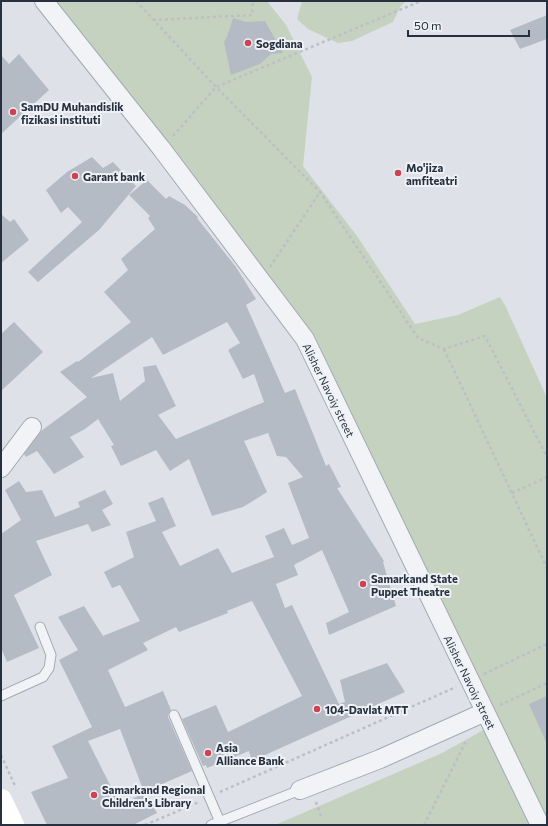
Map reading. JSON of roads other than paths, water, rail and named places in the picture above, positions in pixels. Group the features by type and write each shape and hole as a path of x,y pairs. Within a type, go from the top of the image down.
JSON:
{"main road":[{"path":"1,800 13,825"}],"street":[{"name":"Alisher Navoiy street","path":"44,1 162,148 305,339 540,825"},
{"path":"1,468 32,427"},
{"path":"300,790 380,759 485,712"}],"lane":[{"path":"1,696 43,677 49,668 51,655 40,627"},
{"path":"174,715 210,797 216,823 300,790"}],"place":[{"name":"Sogdiana","path":"248,43"},
{"name":"SamDU Muhandislik fizikasi instituti","path":"13,112"},
{"name":"Mo'jiza amfiteatri","path":"398,173"},
{"name":"Garant bank","path":"75,176"},
{"name":"Samarkand State Puppet Theatre","path":"363,584"},
{"name":"104-Davlat MTT","path":"317,709"},
{"name":"Asia Alliance Bank","path":"208,753"},
{"name":"Samarkand Regional Children's Library","path":"94,795"}]}
